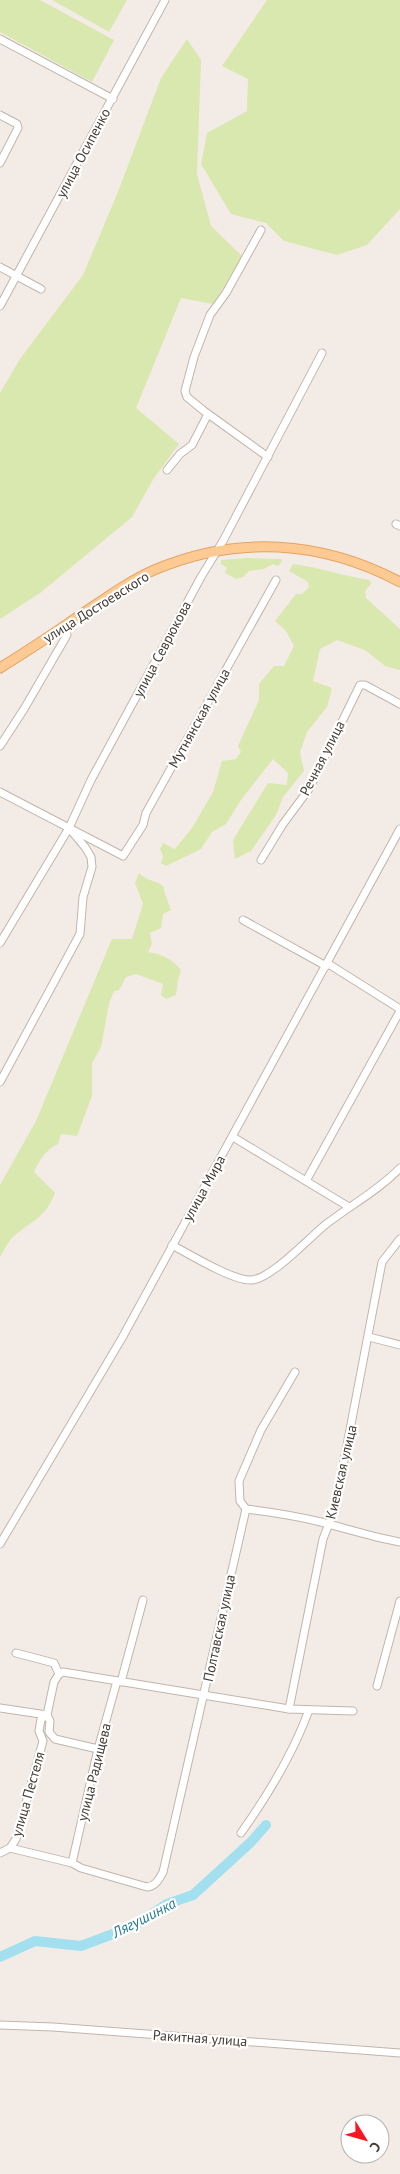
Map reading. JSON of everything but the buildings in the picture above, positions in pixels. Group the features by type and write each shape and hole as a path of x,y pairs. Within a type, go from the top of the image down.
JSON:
{"main road":[{"name":"улица Достоевского","path":"0,668 115,592 154,571 198,554 218,550 268,546 314,551 370,569 400,582"}],"street":[{"name":"улица Осипенко","path":"0,306 166,0"},
{"path":"0,39 113,99"},
{"path":"0,115 17,124 18,128 0,164"},
{"path":"261,230 226,293 210,315 194,357 186,391 187,397 208,414 268,457"},
{"path":"0,267 41,289"},
{"name":"улица Севрюкова","path":"0,943 69,828 91,780 218,550 322,353"},
{"path":"167,470 180,454 192,445 208,414"},
{"name":"Мутнянская улица","path":"69,828 123,856 142,825 146,813 276,580"},
{"path":"0,746 24,709 67,634 65,626"},
{"name":"Речная улица","path":"262,860 284,824 309,789 359,687 365,685 400,704"},
{"path":"0,792 69,828 91,857 92,867 83,897 80,934 0,1082"},
{"name":"улица Мира","path":"0,1544 122,1338 400,829"},
{"path":"243,920 327,964 400,1010 306,1181"},
{"path":"233,1137 349,1207"},
{"path":"172,1245 232,1276 252,1280 269,1273 349,1207 379,1187 400,1168"},
{"name":"Киевская улица","path":"289,1709 323,1538 335,1508 382,1262 400,1239"},
{"path":"369,1337 400,1345"},
{"name":"Полтавская улица","path":"72,1863 81,1868 147,1887 157,1882 163,1872 205,1695 246,1508 240,1501 239,1481 261,1430 295,1372"},
{"path":"246,1508 329,1524 366,1536 400,1542"},
{"name":"улица Радищева","path":"72,1863 98,1749 142,1600"},
{"path":"378,1686 400,1601"},
{"path":"16,1653 54,1663 59,1674"},
{"path":"98,1749 45,1736 50,1722 47,1715 54,1682 59,1674 63,1672 289,1709 352,1712"},
{"path":"0,1708 47,1715"},
{"path":"241,1833 295,1745 309,1710"},
{"name":"улица Пестеля","path":"0,1853 10,1848 16,1839 45,1736"},
{"path":"10,1848 72,1863"},
{"name":"Ракитная улица","path":"0,2025 53,2027 400,2053"}],"green space":[{"path":"0,0 40,0 114,40 92,82 0,32"},
{"path":"52,0 127,0 109,32"},
{"path":"267,0 400,0 400,209 367,245 337,255 284,241 266,223 231,214 201,164 207,133 247,111 248,79 222,66"},
{"path":"187,39 201,60 197,174 211,226 243,257 213,304 181,298 136,408 179,444 154,478 132,517 40,593 0,619 0,393 20,359 83,275 118,192 161,78"},
{"path":"248,558 281,559 282,561 278,566 273,564 264,569 249,571 243,577 236,579 225,573 227,568 221,564 221,560"},
{"path":"293,564 369,580 372,583 365,591 366,598 400,629 400,670 385,666 365,650 337,640 320,649 313,681 332,688 327,707 307,732 300,752 304,771 283,797 276,815 251,851 235,859 233,840 268,783 287,785 288,773 273,759 241,800 226,824 212,832 201,849 166,866 161,863 163,856 160,849 163,843 175,849 192,828 213,792 222,761 236,759 241,752 238,746 259,700 259,684 274,666 284,666 294,646 286,631 275,621 296,594 302,594 309,587 308,582 289,571"},
{"path":"139,873 164,887 171,910 163,914 161,928 150,933 152,944 148,952 166,958 181,970 176,995 166,999 161,995 163,984 136,974 126,977 119,990 114,991 109,1004 101,1047 92,1063 92,1096 77,1136 61,1134 58,1144 46,1152 34,1172 55,1193 42,1214 13,1237 0,1257 0,1185 36,1121 112,939 132,939 143,904 135,883"}],"waterway":[{"name":"Лягушинка","path":"0,1957 35,1941 81,1946 134,1926 167,1904 193,1895 251,1842 266,1825"}]}
